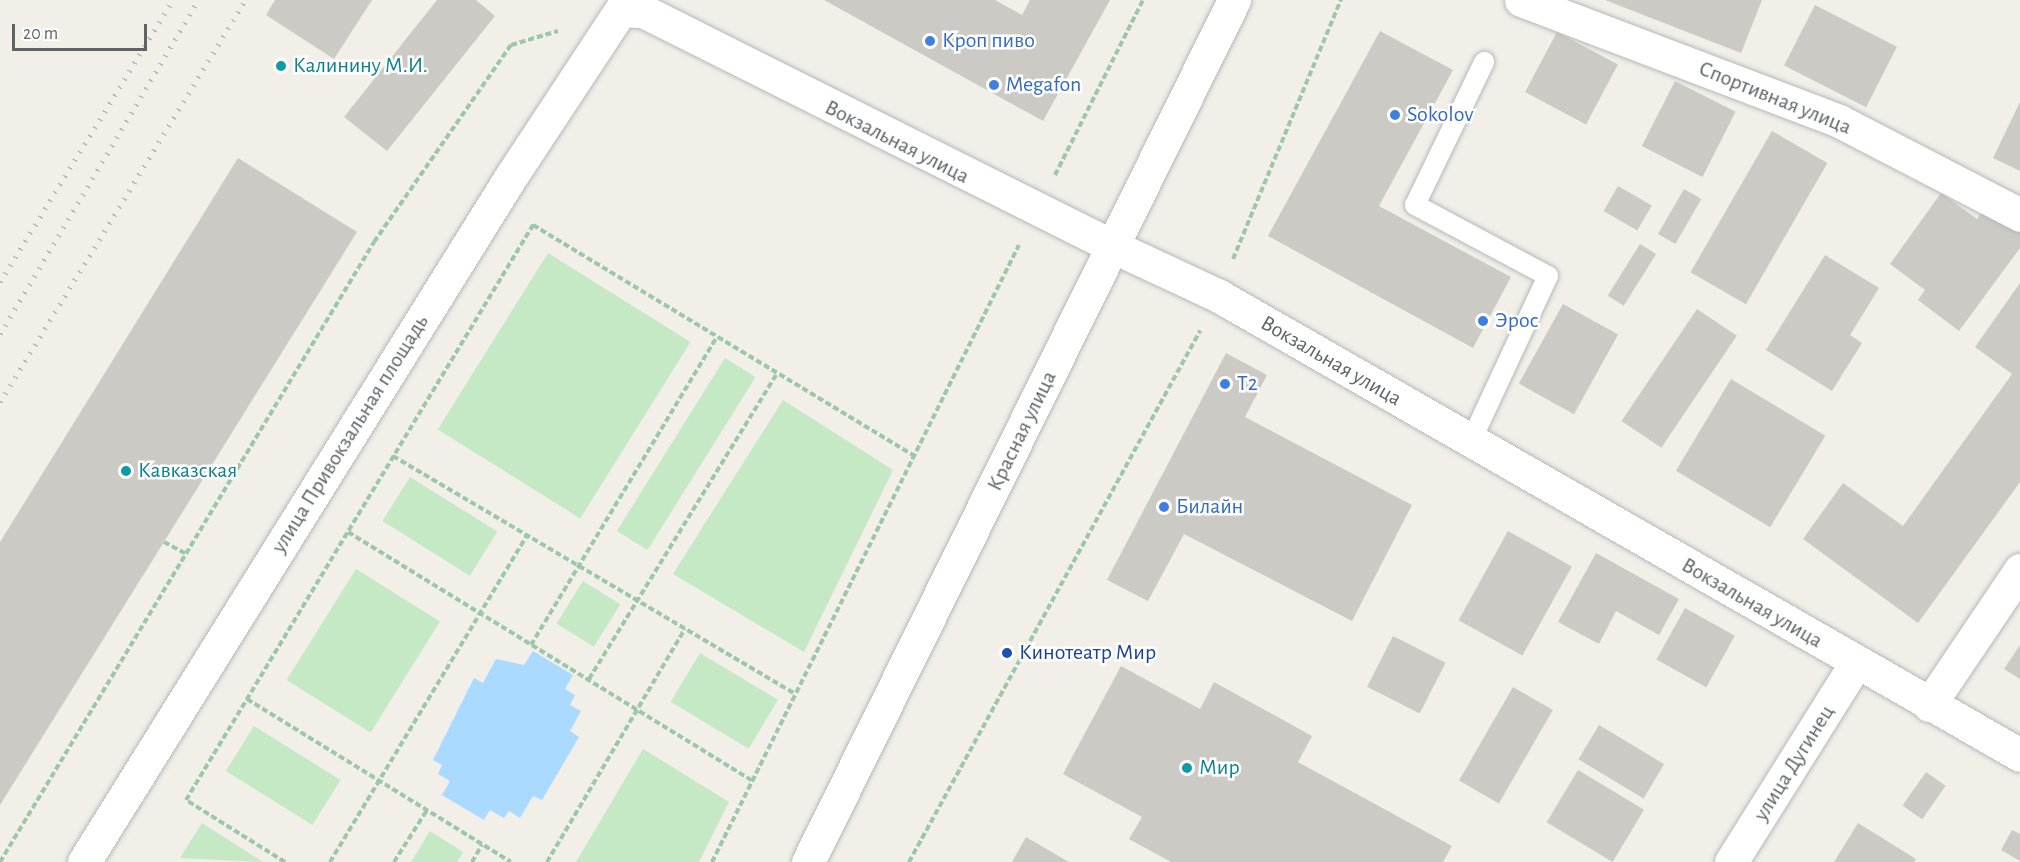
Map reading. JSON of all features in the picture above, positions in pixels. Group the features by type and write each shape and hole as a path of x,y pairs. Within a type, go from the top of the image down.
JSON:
{"street":[{"name":"Красная улица","path":"808,862 1114,247 1234,0"},
{"name":"Спортивная улица","path":"1521,0 1839,121 2020,215"},
{"name":"Вокзальная улица","path":"621,10 643,11 1036,212 1219,296 1929,705 2020,755"},
{"name":"улица Привокзальная площадь","path":"84,862 512,175 621,10"},
{"path":"1929,705 2020,570"},
{"name":"улица Дугинец","path":"1731,862 1856,663"}],"lane":[{"path":"1471,441 1548,276 1415,205 1484,62"}],"path":[{"path":"711,862 916,457 1143,0"},
{"path":"909,862 1219,296 1341,0"},
{"path":"0,862 374,242 511,45 621,10"},
{"path":"285,862 186,800 533,225 916,457"},
{"path":"531,645 717,337"},
{"path":"589,679 777,373"},
{"path":"393,456 796,694"},
{"path":"348,532 752,781"},
{"path":"330,862 528,536"},
{"path":"164,542 185,554"},
{"path":"547,862 685,629"},
{"path":"248,699 511,862"},
{"path":"394,862 427,810"},
{"path":"472,862 482,845"}],"green space":[{"path":"548,253 690,342 580,518 438,429"},
{"path":"725,358 756,377 647,550 617,531"},
{"path":"783,400 893,470 804,652 673,574"},
{"path":"410,477 497,532 470,576 382,521"},
{"path":"356,569 440,621 371,733 287,680"},
{"path":"583,581 620,604 594,647 557,623"},
{"path":"700,653 778,700 749,749 671,702"},
{"path":"254,726 341,780 312,825 226,771"},
{"path":"643,749 729,802 699,862 576,862"},
{"path":"202,823 263,862 180,858"},
{"path":"430,831 463,852 457,862 411,862"}],"water":[{"path":"533,651 573,675 565,689 575,695 570,705 581,711 570,731 579,737 542,800 533,796 520,818 509,811 504,818 490,810 484,820 442,795 450,781 438,774 442,765 433,760 474,678 483,683 496,659 524,665"}],"building":[{"path":"275,0 372,0 334,59 266,15"},
{"path":"437,0 476,0 495,16 387,151 344,117"},
{"path":"824,0 995,0 1022,15 1030,0 1110,0 1043,121"},
{"path":"1605,0 1762,0 1741,53"},
{"path":"1815,5 1897,47 1866,107 1784,66"},
{"path":"1380,31 1453,70 1379,206 1511,277 1473,348 1268,236"},
{"path":"1557,32 1618,64 1586,124 1525,92"},
{"path":"1675,81 1736,112 1702,177 1642,146"},
{"path":"2020,102 2020,171 1993,158"},
{"path":"1772,131 1827,163 1746,304 1690,272"},
{"name":"Кавказская","path":"238,158 357,232 0,805 0,542"},
{"path":"1618,186 1652,206 1637,231 1604,211"},
{"path":"1684,189 1701,199 1675,244 1658,234"},
{"path":"1941,193 1977,219 1987,206 2020,230 2020,248 1959,331 1918,300 1925,290 1890,264"},
{"path":"1640,244 1656,254 1624,306 1608,296"},
{"path":"1825,255 1879,288 1850,335 1862,343 1832,391 1766,350"},
{"path":"2020,283 2020,482 1918,623 1803,539 1843,483 1903,526 2012,374 1975,347"},
{"path":"1563,304 1618,335 1574,414 1519,384"},
{"path":"1697,309 1737,336 1661,448 1622,421"},
{"path":"1226,353 1267,375 1245,417 1412,505 1352,621 1184,534 1148,601 1107,580"},
{"path":"1731,379 1825,436 1770,527 1676,471"},
{"path":"1508,531 1572,566 1522,656 1459,620"},
{"path":"1596,553 1679,599 1659,635 1616,611 1599,644 1558,622"},
{"path":"1685,608 1735,636 1706,687 1656,660"},
{"path":"1393,636 1446,663 1420,714 1367,687"},
{"path":"2020,645 2020,679 2004,669"},
{"name":"Мир","path":"1121,666 1200,709 1214,682 1312,736 1298,762 1452,846 1443,862 1171,862 1129,839 1142,817 1063,774"},
{"path":"1513,687 1553,710 1499,804 1459,781"},
{"path":"1599,725 1664,764 1644,798 1578,759"},
{"path":"1578,770 1644,810 1613,862 1547,822"},
{"path":"1926,772 1946,786 1922,819 1902,806"},
{"path":"1858,823 1916,859 1914,862 1834,862"},
{"path":"2012,830 2020,834 2020,861 2001,850"},
{"path":"1026,837 1069,862 1012,862"}],"railway":[{"path":"0,282 173,0"},
{"path":"0,334 198,0"},
{"path":"0,402 245,0"}],"place":[{"name":"Кроп пиво","path":"930,41"},
{"name":"Калинину М.И.","path":"281,66"},
{"name":"Megafon","path":"994,85"},
{"name":"Sokolov","path":"1395,115"},
{"name":"Эрос","path":"1483,321"},
{"name":"T2","path":"1225,384"},
{"name":"Кавказская","path":"126,471"},
{"name":"Билайн","path":"1164,507"},
{"name":"Кинотеатр Мир","path":"1007,653"},
{"name":"Мир","path":"1187,768"}]}
